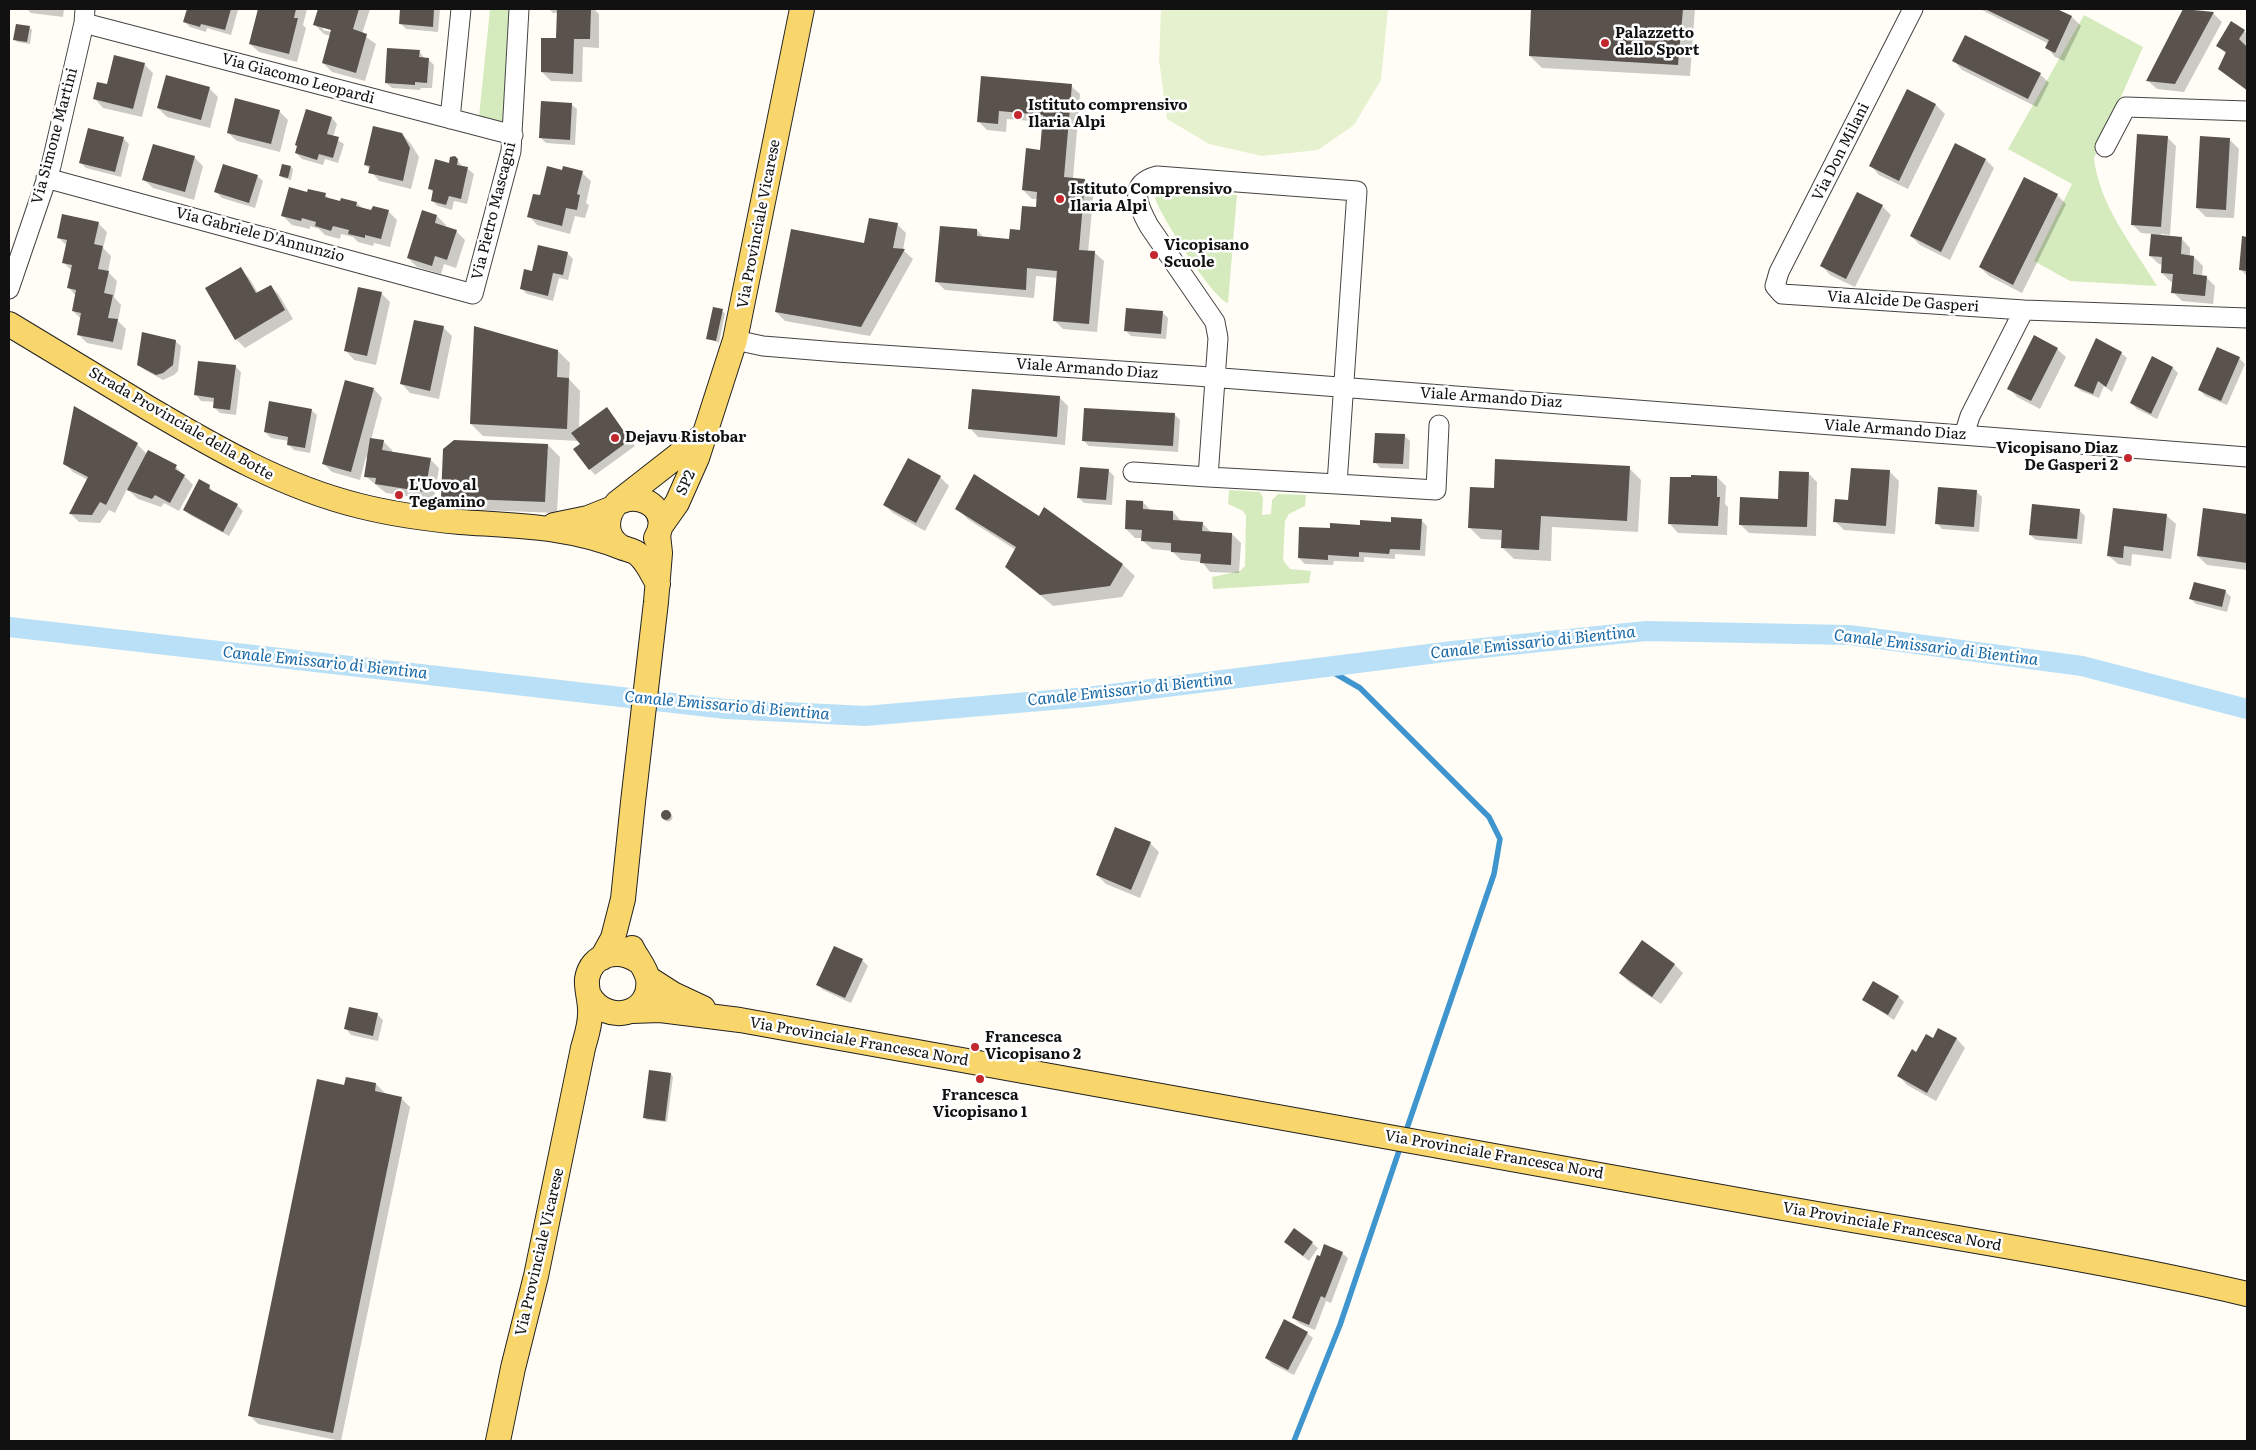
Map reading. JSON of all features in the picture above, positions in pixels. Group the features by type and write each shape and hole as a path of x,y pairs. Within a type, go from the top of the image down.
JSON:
{"main road":[{"name":"Via Provinciale Vicarese","path":"704,435 735,340 802,9"},
{"name":"Strada Provinciale della Botte","path":"9,324 190,433 262,472 302,489 360,506 427,518 540,527 595,537 627,549"},
{"name":"SP2","path":"617,504 704,435"},
{"name":"SP2","path":"659,530 684,490 704,435"},
{"path":"627,549 647,546 659,530 657,511 645,500 630,498 617,504 608,520 608,527 612,539 627,549 637,553 647,564 657,593"},
{"name":"Strada Provinciale della Botte","path":"540,527 580,520 617,504"},
{"name":"Via Provinciale Vicarese","path":"498,1441 589,1026 587,981 593,965 602,958 613,938 624,899 657,593 660,553 659,530"},
{"name":"Via Provinciale Vicarese","path":"581,1062 594,1036 645,997 643,969 628,934 624,899"},
{"path":"602,958 615,953 623,954 695,1005 740,1020"},
{"path":"589,995 598,1008 605,1012 660,1010 740,1020"},
{"name":"Via Provinciale Francesca Nord","path":"740,1020 1374,1133 1924,1234 2065,1257 2247,1294"}],"street":[{"path":"450,119 462,9"},
{"name":"Via Pietro Mascagni","path":"473,294 513,135 519,9"},
{"name":"Via Don Milani","path":"1782,294 1775,286 1779,272 1913,9"},
{"name":"Via Giacomo Leopardi","path":"84,16 513,135"},
{"name":"Via Simone Martini","path":"9,289 46,178 84,16"},
{"path":"2105,147 2126,107 2247,112"},
{"path":"1208,477 1218,338 1215,322 1140,210 1138,202 1139,187 1149,178 1166,176 1357,191 1337,484"},
{"name":"Via Gabriele D'Annunzio","path":"46,178 473,294"},
{"name":"Via Alcide De Gasperi","path":"1782,294 2024,310 2247,318"},
{"path":"1964,435 1970,416 2024,310"},
{"name":"Viale Armando Diaz","path":"735,340 763,346 837,352 1215,377 2247,457"},
{"path":"1133,472 1436,490 1439,425"}],"green space":[{"path":"490,9 510,9 506,122 479,117"},
{"path":"1161,9 1388,9 1381,80 1354,125 1318,150 1262,156 1209,144 1167,119 1159,60"},
{"path":"2084,15 2143,47 2094,158 2097,175 2110,209 2118,225 2157,286 2070,281 2034,261 2072,184 2008,149"},
{"path":"1160,190 1237,195 1228,303 1211,287 1176,238 1155,198"},
{"path":"1229,490 1260,492 1263,498 1262,515 1271,514 1272,500 1278,494 1306,495 1305,506 1289,514 1285,521 1283,560 1290,569 1311,571 1309,583 1213,589 1212,577 1240,571 1245,566 1246,516 1243,511 1228,504"}],"building":[{"path":"187,9 231,9 225,30 201,24 200,27 183,22"},
{"path":"258,9 296,9 294,18 298,18 289,54 249,44"},
{"path":"318,9 359,9 353,29 367,34 356,73 322,63 331,30 313,25"},
{"path":"400,9 434,9 433,27 399,24"},
{"path":"557,9 591,9 590,39 574,39 573,74 541,72 541,38 556,38"},
{"name":"Palazzetto dello Sport","path":"1531,9 1683,9 1678,65 1529,56"},
{"path":"1985,9 2057,9 2072,16 2055,53 2045,48 2049,40"},
{"path":"2183,9 2214,12 2175,84 2146,81"},
{"path":"2231,21 2245,30 2239,39 2247,47 2247,90 2218,69 2226,52 2216,46"},
{"path":"16,24 30,26 27,42 13,40"},
{"path":"1965,35 2041,73 2028,99 1952,61"},
{"path":"387,48 420,50 419,57 429,58 427,83 415,82 415,85 385,83"},
{"path":"114,55 145,63 133,109 93,99 97,82 107,84"},
{"path":"166,75 210,87 201,120 157,108"},
{"name":"Istituto Comprensivo Ilaria Alpi","path":"981,76 1072,84 1064,177 1085,179 1079,250 1095,251 1089,324 1053,321 1057,271 1027,268 1026,290 935,282 940,226 977,229 977,236 1009,239 1010,229 1020,230 1022,206 1036,207 1037,192 1022,190 1026,148 1040,150 1043,115 999,111 998,124 977,122"},
{"path":"1907,89 1936,104 1899,181 1869,166"},
{"path":"235,98 280,110 271,144 227,133"},
{"path":"541,101 572,103 570,140 539,138"},
{"path":"306,109 332,117 327,134 339,137 333,158 319,154 317,160 295,153 297,146 295,145"},
{"path":"373,126 402,133 410,148 403,181 368,173 370,166 364,165"},
{"path":"88,128 124,137 115,172 79,163"},
{"path":"2137,134 2168,136 2161,227 2131,225"},
{"path":"2200,136 2230,138 2226,210 2196,208"},
{"path":"1955,143 1986,159 1941,252 1910,236"},
{"path":"153,144 195,156 185,192 142,180"},
{"path":"455,156 458,159 457,165 468,167 461,199 449,196 446,205 431,201 433,190 428,189 435,159 449,163 450,157"},
{"path":"223,164 258,175 249,203 214,192"},
{"path":"282,164 291,166 288,178 279,176"},
{"path":"547,166 562,170 563,166 583,171 577,194 580,195 577,210 566,208 562,226 527,217 533,194 540,195"},
{"path":"2024,177 2058,194 2013,285 1979,267"},
{"path":"289,187 307,192 308,189 326,193 325,197 340,201 341,198 357,202 356,206 371,210 373,206 389,210 381,239 365,235 365,238 348,234 349,230 333,226 331,231 315,226 316,222 302,218 301,221 281,216"},
{"path":"1857,192 1883,205 1846,279 1820,266"},
{"path":"422,210 437,215 435,223 457,230 447,260 435,256 432,266 407,258"},
{"path":"62,214 99,222 94,244 103,246 98,269 109,271 104,293 113,295 108,318 118,319 113,342 77,335 81,313 72,311 76,290 67,288 72,265 62,263 67,240 57,238"},
{"path":"869,218 898,223 893,248 905,249 861,327 775,312 791,229 864,243"},
{"path":"2151,234 2182,237 2181,254 2194,256 2193,274 2207,276 2205,296 2171,293 2173,274 2161,273 2162,257 2149,256"},
{"path":"2242,236 2247,237 2247,271 2239,270"},
{"path":"538,245 568,252 563,275 553,273 548,296 520,289 524,269 532,271"},
{"path":"241,267 256,293 271,285 285,310 235,340 205,288"},
{"path":"358,287 382,292 367,356 344,351"},
{"path":"713,307 723,309 716,341 706,339"},
{"path":"1126,308 1163,311 1161,334 1124,331"},
{"path":"414,320 444,326 430,391 400,384"},
{"path":"474,326 558,350 557,377 569,378 567,429 470,424"},
{"path":"142,332 176,340 173,365 163,373 156,375 137,365"},
{"path":"2034,335 2058,348 2031,401 2007,389"},
{"path":"2096,338 2122,352 2106,387 2098,381 2093,394 2074,386"},
{"path":"2217,347 2240,357 2221,401 2198,390"},
{"path":"2152,356 2173,367 2151,414 2130,403"},
{"path":"198,361 236,365 230,410 213,408 214,398 194,395"},
{"path":"345,380 374,388 351,472 322,464"},
{"path":"972,389 1060,396 1057,437 968,429"},
{"path":"269,401 312,409 305,448 287,445 288,437 264,432"},
{"path":"74,406 138,443 106,505 100,502 92,515 69,514 88,477 63,464"},
{"path":"607,407 630,440 589,470 573,449 580,444 571,433"},
{"path":"1084,408 1175,413 1173,446 1082,441"},
{"path":"1375,433 1405,434 1403,464 1373,463"},
{"path":"370,438 384,440 382,450 431,458 425,492 375,484 376,478 364,477"},
{"path":"454,440 548,444 545,502 441,498 443,449"},
{"path":"148,450 177,465 175,469 185,475 170,503 155,495 152,499 127,490"},
{"path":"908,458 941,476 916,523 883,505"},
{"path":"1495,459 1630,466 1627,521 1541,516 1539,550 1501,548 1502,530 1468,528 1470,487 1494,488"},
{"path":"1080,467 1109,469 1106,500 1077,498"},
{"path":"1851,468 1890,470 1886,526 1833,522 1835,499 1848,500"},
{"path":"1779,471 1809,472 1807,527 1739,525 1740,497 1778,499"},
{"path":"974,474 1039,516 1044,507 1123,564 1110,586 1040,595 1005,567 1016,547 955,509"},
{"path":"1691,475 1717,476 1717,497 1720,497 1718,526 1668,524 1670,477 1691,477"},
{"path":"199,479 210,485 209,489 238,504 223,532 183,510"},
{"path":"1938,487 1977,490 1974,527 1935,524"},
{"path":"1126,500 1143,501 1143,509 1173,511 1173,520 1203,522 1202,531 1232,533 1231,565 1200,563 1201,554 1171,552 1171,543 1141,541 1142,530 1125,529"},
{"path":"2032,504 2080,509 2077,539 2029,535"},
{"path":"2113,508 2167,514 2163,551 2124,546 2123,558 2107,556"},
{"path":"2203,508 2247,514 2247,563 2197,556"},
{"path":"1391,517 1422,519 1420,550 1390,549 1389,554 1359,552 1359,557 1328,555 1328,560 1298,558 1299,527 1330,528 1330,523 1360,525 1360,520 1391,522"},
{"path":"2194,582 2226,590 2222,607 2189,599"},
{"path":"664,810 668,810 671,815 670,819 664,820 661,817 661,813"},
{"path":"1115,827 1151,842 1131,890 1096,875"},
{"path":"1642,940 1675,964 1652,997 1619,973"},
{"path":"834,946 863,959 845,998 816,985"},
{"path":"1873,981 1899,996 1888,1015 1862,1000"},
{"path":"349,1007 378,1013 373,1036 344,1029"},
{"path":"1938,1028 1957,1038 1927,1093 1897,1076 1912,1049 1916,1052 1926,1034 1933,1038"},
{"path":"649,1070 671,1073 665,1121 643,1118"},
{"path":"346,1077 376,1083 375,1091 402,1097 333,1433 248,1416 317,1079 344,1085"},
{"path":"1294,1228 1313,1242 1303,1256 1284,1242"},
{"path":"1324,1244 1343,1252 1325,1298 1321,1296 1309,1325 1292,1318 1317,1255 1320,1256"},
{"path":"1284,1319 1308,1332 1288,1370 1265,1358"}],"waterway":[{"name":"Canale Emissario di Bientina","path":"9,627 726,709 865,716 1087,697 1453,651 1646,631 1849,635 2082,666 2247,709"},
{"path":"1324,667 1360,688 1489,817 1500,839 1494,874 1405,1134"},
{"path":"1294,1441 1340,1325 1401,1145"}],"place":[{"name":"Palazzetto dello Sport","path":"1605,43"},
{"name":"Istituto comprensivo Ilaria Alpi","path":"1018,115"},
{"name":"Istituto Comprensivo Ilaria Alpi","path":"1060,199"},
{"name":"Vicopisano Scuole","path":"1154,255"},
{"name":"Dejavu Ristobar","path":"615,438"},
{"name":"Vicopisano Diaz De Gasperi 2","path":"2128,458"},
{"name":"L'Uovo al Tegamino","path":"399,495"},
{"name":"Francesca Vicopisano 2","path":"975,1047"},
{"name":"Francesca Vicopisano 1","path":"980,1079"}]}
